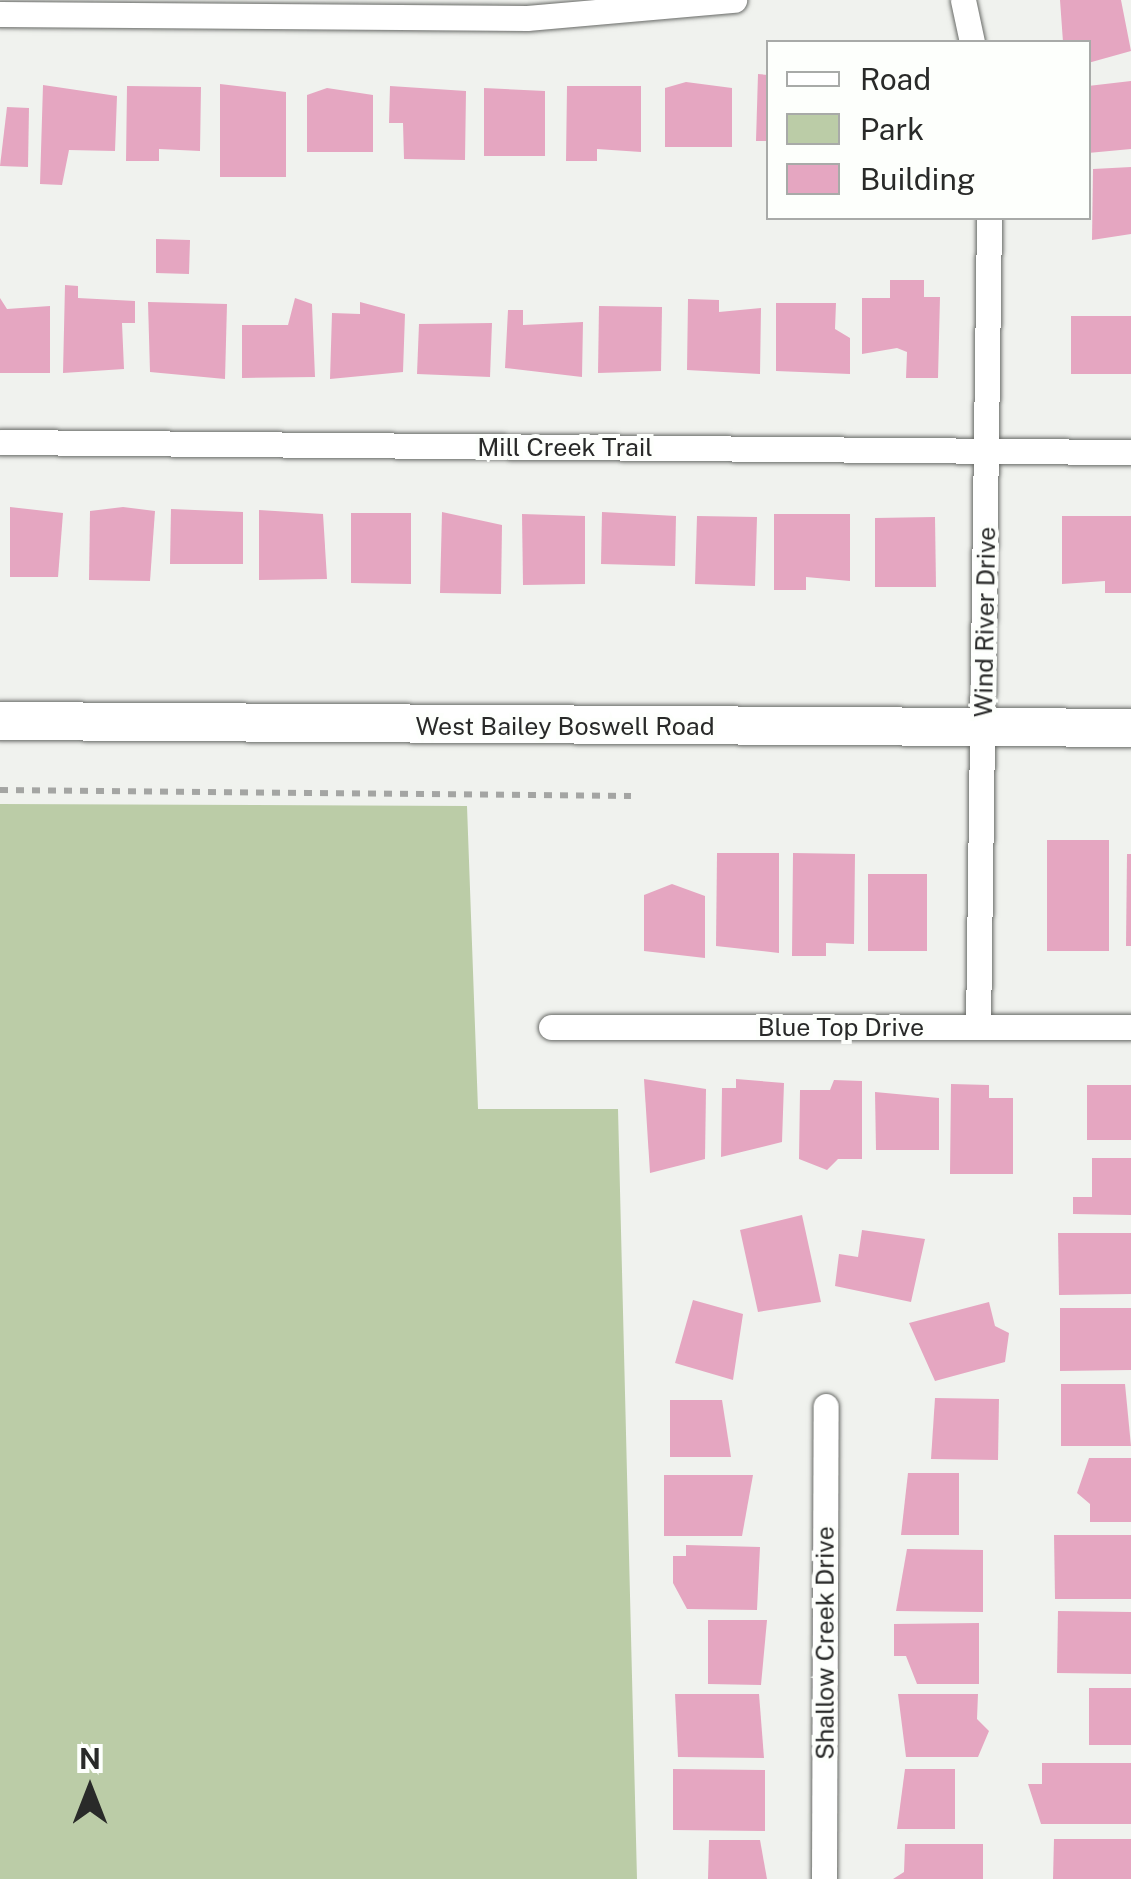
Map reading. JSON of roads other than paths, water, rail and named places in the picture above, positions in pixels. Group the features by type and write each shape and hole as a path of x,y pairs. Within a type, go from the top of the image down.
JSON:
{"main road":[{"name":"West Bailey Boswell Road","path":"0,721 1131,728"}],"street":[{"path":"0,14 526,18 734,0"},
{"path":"963,0 972,40"},
{"name":"Wind River Drive","path":"978,1027 989,451 989,220"},
{"name":"Mill Creek Trail","path":"0,442 1131,452"},
{"name":"Blue Top Drive","path":"551,1028 1131,1027"},
{"name":"Shallow Creek Drive","path":"824,1879 826,1406"}]}
